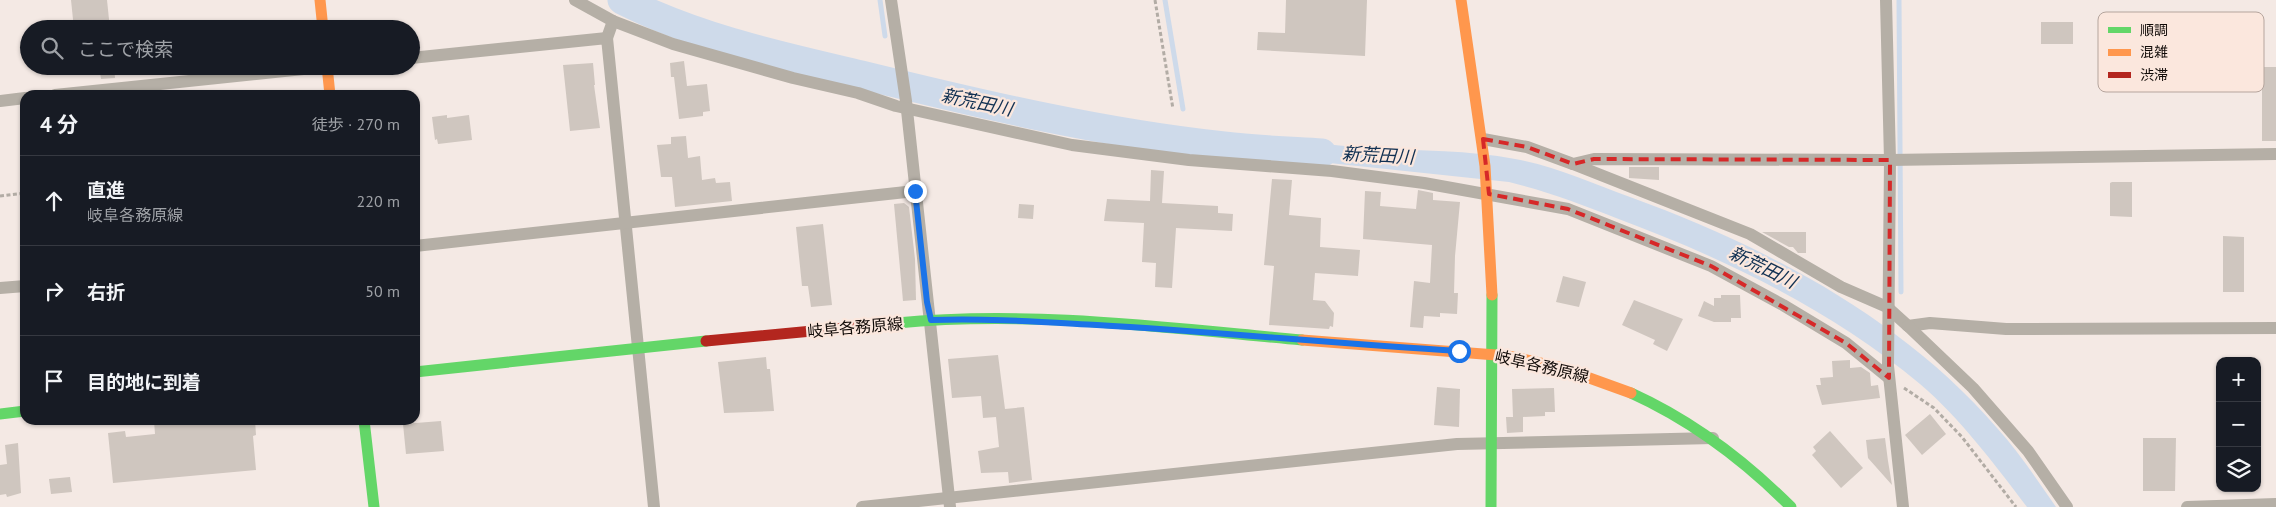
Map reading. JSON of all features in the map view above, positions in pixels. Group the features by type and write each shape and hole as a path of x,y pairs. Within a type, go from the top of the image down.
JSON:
{"main road":[{"path":"320,0 321,20"},
{"path":"1461,0 1483,143 1488,189 1493,317 1490,442 1491,507"},
{"path":"328,75 329,90"},
{"name":"岐阜各務原線","path":"420,371 637,348 931,320 977,318 1181,330 1344,344 1491,353 1532,360 1610,383 1649,400 1697,426 1713,438 1764,477 1791,507"},
{"path":"0,414 20,412"},
{"path":"365,425 374,507"}],"street":[{"path":"575,0 613,21 673,44 792,78 1072,145 1189,160 1332,171 1488,189 1568,209 1711,266 1783,305 1846,343 1888,372"},
{"path":"891,0 907,105 950,502"},
{"path":"1886,0 1890,160 1887,307 1888,372 1903,507"},
{"path":"613,21 607,38 654,507"},
{"path":"420,57 607,38"},
{"path":"104,90 249,75"},
{"path":"0,101 20,99"},
{"path":"1483,143 1526,147 1750,234 1841,287 1887,307 1973,388 2028,451 2067,507"},
{"path":"1573,164 1594,159 1890,160 2276,154"},
{"path":"420,245 915,191"},
{"path":"0,288 20,286"},
{"path":"1908,326 1930,323 2006,329 2276,328"},
{"path":"862,507 950,502 1457,444 1490,442 1576,443 1713,438"},
{"path":"2187,507 2276,504"}],"path":[{"path":"1155,0 1173,109"},
{"path":"0,196 20,194"},
{"path":"1888,372 1939,414 1987,468 2016,507"}],"highlighted area":[{"path":"1483,139 1527,147 1573,164 1594,159 1890,160 1889,378 1846,343 1711,266 1568,209 1489,194"}],"water":[{"path":"1284,138 1351,147 1480,154 1530,162 1681,216 1731,238 1828,290 1875,319 1919,352 1959,389 2005,437 2056,507 2027,507 1977,443 1935,397 1886,357 1850,332 1775,288 1697,250 1577,203 1509,182 1282,158"}],"building":[{"path":"71,0 107,0 109,20 73,20"},
{"path":"1286,0 1367,0 1365,56 1257,50 1258,32 1285,33"},
{"path":"2041,22 2073,22 2073,44 2041,44"},
{"path":"684,61 687,86 707,84 710,111 703,112 703,116 679,119 674,77 671,77 670,63"},
{"path":"593,63 600,128 570,131 563,65"},
{"path":"2264,67 2276,67 2276,141 2262,141"},
{"path":"100,75 115,75 115,78 101,79"},
{"path":"447,115 447,118 469,115 472,140 438,144 437,139 435,140 432,117"},
{"path":"686,136 688,158 700,156 702,180 715,178 716,183 730,182 732,201 675,207 672,177 661,177 657,145 671,144 671,137"},
{"path":"1629,167 1659,167 1659,180 1629,178"},
{"path":"1151,170 1164,171 1162,203 1218,206 1218,213 1233,214 1232,231 1176,228 1172,288 1155,287 1156,263 1142,262 1144,223 1104,221 1107,199 1150,201"},
{"path":"1272,179 1292,180 1289,215 1321,218 1320,247 1360,250 1358,276 1315,273 1313,300 1325,301 1334,313 1333,327 1330,326 1329,329 1269,325 1274,266 1264,265"},
{"path":"2132,182 2132,217 2110,216 2110,183"},
{"path":"1418,190 1433,193 1433,200 1460,202 1454,293 1458,293 1457,314 1440,313 1440,317 1424,316 1423,328 1410,327 1414,281 1430,283 1432,245 1363,239 1365,191 1381,192 1380,206 1416,209"},
{"path":"904,203 909,207 915,259 916,300 903,301 894,204"},
{"path":"1019,204 1034,205 1033,219 1018,218"},
{"path":"823,224 832,305 811,307 808,286 802,286 796,227"},
{"path":"1762,232 1806,232 1806,253 1798,253 1793,247 1789,247"},
{"path":"2223,236 2244,237 2244,292 2223,292"},
{"path":"1563,276 1586,282 1579,307 1556,302"},
{"path":"1721,295 1740,295 1741,318 1731,318 1731,322 1714,322 1698,316 1704,301 1714,306 1714,298 1721,298"},
{"path":"1634,300 1683,319 1667,351 1653,344 1655,340 1622,325"},
{"path":"998,355 1005,409 1024,407 1032,480 1009,483 1008,472 981,473 978,451 999,447 996,417 983,418 981,396 952,398 948,359"},
{"path":"766,357 767,369 770,369 774,411 724,413 718,362"},
{"path":"1850,360 1850,368 1861,367 1870,373 1871,386 1878,385 1880,398 1822,405 1816,385 1821,385 1820,378 1833,377 1832,361"},
{"path":"1437,387 1460,389 1459,427 1434,425"},
{"path":"1554,388 1555,412 1545,412 1545,416 1523,417 1523,432 1507,433 1506,417 1513,417 1512,389"},
{"path":"1930,414 1946,434 1922,455 1905,435"},
{"path":"441,421 444,451 406,454 403,425 420,425 420,423"},
{"path":"154,425 255,425 256,435 253,436 256,470 113,483 108,433 125,431 126,437 155,434"},
{"path":"1830,431 1863,468 1841,488 1812,455 1816,451 1813,447"},
{"path":"1885,438 1892,485 1868,458 1866,440"},
{"path":"2143,438 2176,438 2175,491 2143,491"},
{"path":"18,443 21,493 7,497 6,494 0,495 0,465 7,464 5,445"},
{"path":"70,477 72,492 51,494 49,479"}],"waterway":[{"name":"新荒田川","path":"622,0 681,26 741,45 1044,117 1134,134 1179,140 1249,148 1322,153"},
{"path":"880,0 885,36"},
{"path":"1165,0 1183,109"},
{"path":"1899,0 1901,292"}],"traffic: fast":[{"path":"1491,507 1492,295"},
{"path":"897,323 998,318 1100,322 1302,340"},
{"path":"420,371 706,341"},
{"path":"1631,393 1676,416 1717,443 1755,473 1791,507"},
{"path":"0,414 20,412"},
{"path":"365,425 374,507"}],"traffic: slow":[{"path":"320,0 322,20"},
{"path":"1461,0 1485,166 1492,295"},
{"path":"328,75 329,90"},
{"path":"1302,340 1509,356 1559,367 1631,393"}],"traffic: jam":[{"path":"706,341 897,323"}],"route":[{"path":"915,191 927,302 931,320 977,318 1181,330 1344,344 1459,351"}]}
